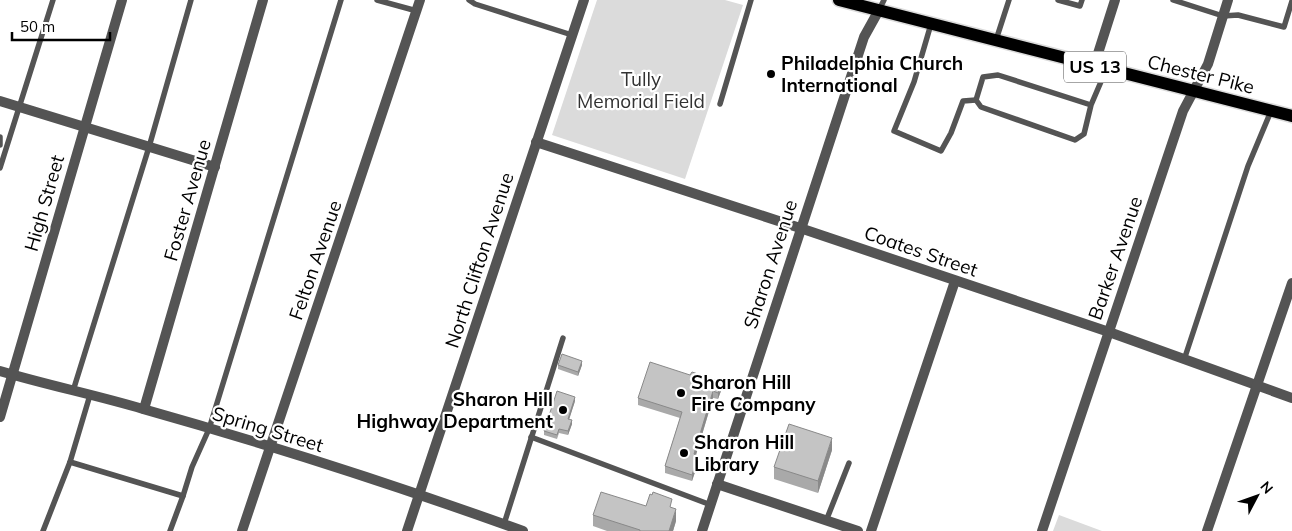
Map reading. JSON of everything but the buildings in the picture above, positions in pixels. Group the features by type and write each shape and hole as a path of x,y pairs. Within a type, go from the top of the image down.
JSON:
{"main road":[{"name":"Chester Pike","path":"839,0 882,5 932,23 1100,68 1292,116"}],"street":[{"name":"High Street","path":"0,416 122,0"},
{"name":"Foster Avenue","path":"144,409 263,0"},
{"name":"Felton Avenue","path":"242,531 420,0"},
{"name":"North Clifton Avenue","path":"407,531 584,0"},
{"path":"1100,68 1115,0"},
{"name":"Barker Avenue","path":"1042,531 1183,112 1208,64 1228,0"},
{"name":"Sharon Avenue","path":"702,531 864,37 882,5"},
{"path":"0,101 215,167"},
{"name":"Coates Street","path":"536,142 1109,332 1256,387 1292,398"},
{"path":"871,531 955,281"},
{"path":"1207,531 1292,283"},
{"name":"Spring Street","path":"0,372 144,409 271,447 420,494 523,531"},
{"path":"717,484 858,531"}],"lane":[{"path":"0,168 53,0"},
{"path":"73,391 149,147 192,0"},
{"path":"170,531 192,467 209,429 341,0"},
{"path":"377,0 417,11"},
{"path":"469,0 475,4 572,35"},
{"path":"720,104 751,0"},
{"path":"996,40 1009,0"},
{"path":"1058,0 1080,6 1082,0"},
{"path":"1174,0 1223,16 1238,15 1292,29"},
{"path":"1284,27 1292,1"},
{"path":"932,23 914,82 894,131 941,151 952,133 963,101 976,100"},
{"path":"976,100 981,107 1075,140 1084,134 1100,68"},
{"path":"976,100 983,77 998,75 1091,105"},
{"path":"1184,360 1248,166 1271,111"},
{"path":"0,137 0,145"},
{"path":"504,524 563,338"},
{"path":"43,531 70,462 90,395"},
{"path":"531,438 711,504"},
{"path":"70,462 183,496"},
{"path":"826,521 849,463"}],"green space":[{"name":"Tully Memorial Field","path":"597,0 725,0 743,5 685,179 552,135"},
{"path":"1059,515 1102,531 1053,531"}],"place":[{"name":"Philadelphia Church International","path":"771,74"},
{"name":"Sharon Hill Fire Company","path":"681,393"},
{"name":"Sharon Hill Highway Department","path":"563,410"},
{"name":"Sharon Hill Library","path":"684,453"}]}
